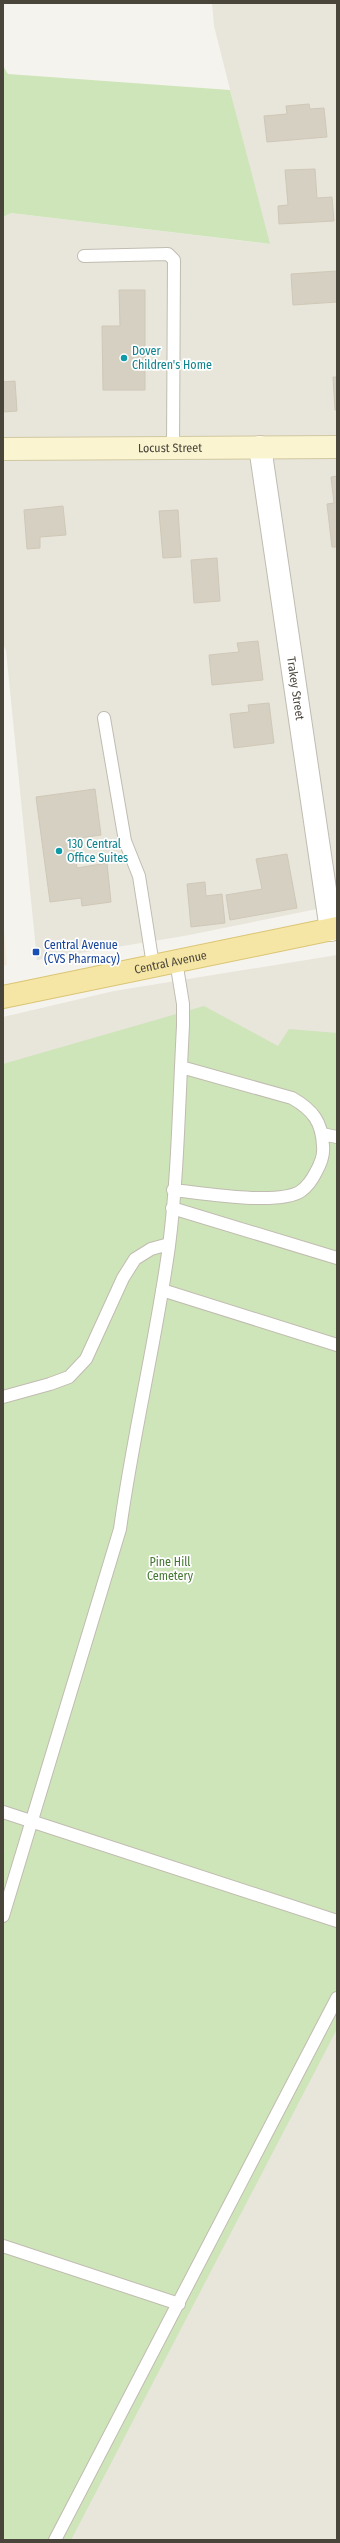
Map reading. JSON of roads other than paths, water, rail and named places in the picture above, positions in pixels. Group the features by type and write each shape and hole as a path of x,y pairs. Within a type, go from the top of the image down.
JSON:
{"main road":[{"name":"Central Avenue","path":"3,997 334,929"}],"street":[{"name":"Trakey Street","path":"260,447 334,929"},
{"name":"Locust Street","path":"3,449 337,447"}],"lane":[{"path":"84,256 168,254 174,260 173,448"},
{"path":"104,718 125,841 139,876 153,965"},
{"path":"3,1916 120,1529 129,1464 162,1290 169,1244 181,1067 183,1004 176,961"},
{"path":"173,1190 265,1198 288,1196 300,1191 314,1177 319,1167 324,1149 319,1121 308,1107 292,1098 181,1067"},
{"path":"322,1134 337,1137"},
{"path":"172,1208 337,1258"},
{"path":"3,1397 69,1377 86,1359 123,1278 135,1259 151,1249 169,1244"},
{"path":"162,1290 337,1345"},
{"path":"3,1812 337,1921"},
{"path":"55,2540 337,1998"},
{"path":"3,2246 179,2304"}],"place":[{"name":"Dover Children's Home","path":"124,358"},
{"name":"130 Central Office Suites","path":"59,851"},
{"name":"Central Avenue (CVS Pharmacy)","path":"36,952"}],"park label":[{"name":"Pine Hill Cemetery","path":"170,1569"}]}
